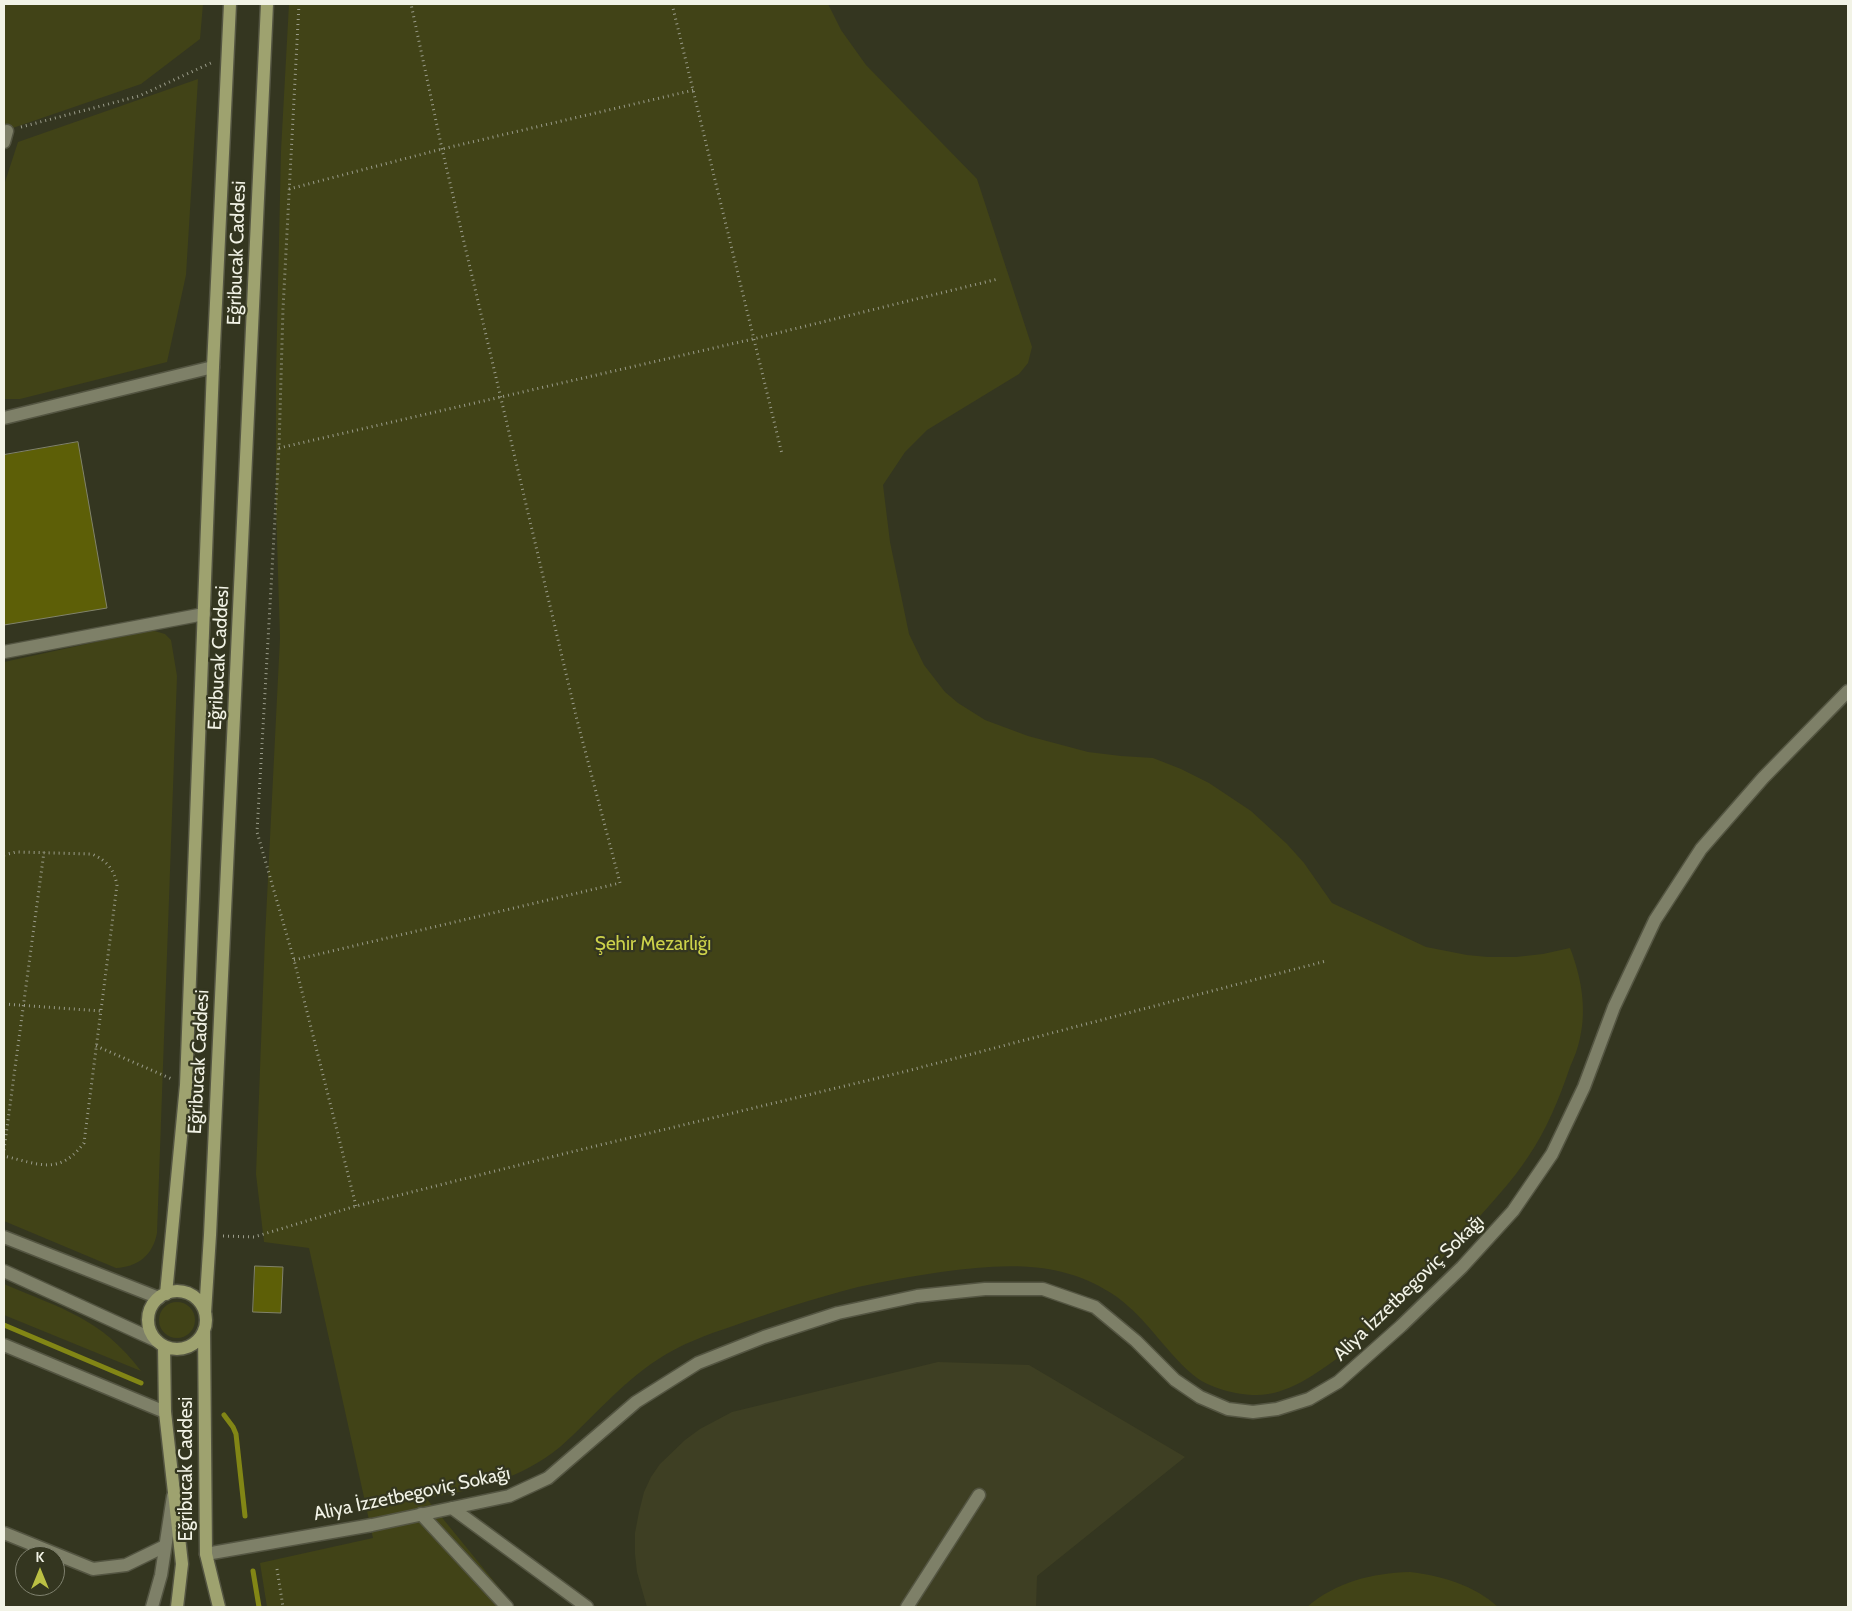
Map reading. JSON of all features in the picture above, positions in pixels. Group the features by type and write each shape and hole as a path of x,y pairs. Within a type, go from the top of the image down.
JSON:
{"main road":[{"name":"Eğribucak Caddesi","path":"162,1296 186,1085 213,366 230,4"},
{"name":"Eğribucak Caddesi","path":"205,1313 267,4"},
{"path":"182,1292 190,1295 202,1306 205,1313 204,1330 195,1343 188,1347 180,1349 160,1344 149,1328 148,1319 153,1304 162,1296 182,1292"},
{"name":"Eğribucak Caddesi","path":"204,1330 206,1554 219,1607"},
{"name":"Eğribucak Caddesi","path":"160,1344 165,1412 182,1564 177,1607"}],"street":[{"path":"4,418 213,366"},
{"path":"4,652 204,614"},
{"name":"Aliya İzzetbegoviç Sokağı","path":"206,1554 509,1496 548,1478 636,1402 698,1364 764,1337 838,1313 917,1296 986,1288 1043,1289 1095,1308 1136,1341 1175,1380 1200,1397 1228,1409 1252,1412 1277,1409 1309,1399 1338,1382 1402,1326 1462,1267 1513,1211 1552,1154 1584,1087 1614,1007 1655,920 1701,849 1763,778 1848,691"},
{"path":"4,1237 162,1296"},
{"path":"4,1270 160,1344"},
{"path":"4,1345 165,1412"},
{"path":"152,1607 161,1575 173,1491"},
{"path":"907,1607 979,1495"},
{"path":"452,1508 587,1607"},
{"path":"421,1514 507,1607"},
{"path":"4,1533 93,1569 126,1565 165,1546"}],"path":[{"path":"298,4 283,308 279,448 257,832 294,960 356,1206"},
{"path":"294,960 620,883 577,720 442,149 411,4"},
{"path":"672,4 782,454"},
{"path":"5,136 140,96 228,55"},
{"path":"289,189 442,149 694,90"},
{"path":"279,448 502,398 998,279"},
{"path":"4,855 16,852 92,854 101,858 109,866 115,875 117,885 84,1143 75,1155 63,1163 48,1166 4,1156"},
{"path":"4,1150 44,852"},
{"path":"210,1235 254,1237 356,1206 916,1068 1326,961"},
{"path":"4,1004 101,1011"},
{"path":"96,1046 186,1085"},
{"path":"277,1568 284,1607"}],"shaded area":[{"path":"938,1362 1029,1365 1185,1457 1037,1576 1036,1607 647,1607 637,1572 635,1554 635,1533 639,1512 644,1492 651,1477 660,1464 685,1440 700,1429 732,1412"}],"green space":[{"path":"4,4 203,4 200,39 141,84 4,131"},
{"name":"Şehir Mezarlığı","path":"289,4 828,4 841,30 866,65 977,179 1032,347 1028,363 1019,374 927,430 905,452 883,485 890,542 909,634 924,665 945,692 958,703 985,720 1028,736 1088,752 1153,758 1209,783 1251,811 1287,844 1304,863 1332,903 1426,947 1488,957 1516,957 1570,948 1582,992 1582,1027 1576,1053 1557,1102 1535,1146 1509,1182 1426,1275 1361,1339 1330,1364 1301,1382 1268,1394 1240,1394 1214,1387 1192,1374 1123,1301 1091,1282 1071,1274 1050,1269 1007,1266 963,1269 858,1287 780,1310 684,1345 666,1354 644,1369 546,1458 497,1482 426,1498 515,1607 267,1607 260,1563 373,1538 309,1248 264,1242 256,1174 265,938 280,638 276,507 276,376 281,151"},
{"path":"198,79 186,275 167,362 20,399 4,399 4,185 18,142"},
{"path":"151,630 165,634 171,640 177,676 157,1233 152,1248 143,1258 131,1265 116,1268 4,1221 4,662"},
{"path":"4,1284 79,1317 95,1327 126,1353 141,1371 4,1315"},
{"path":"177,1302 184,1303 190,1307 194,1313 194,1327 190,1333 184,1337 177,1338 170,1337 164,1333 160,1327 159,1320 160,1313 164,1307 170,1303"},
{"path":"1410,1572 1446,1579 1468,1587 1489,1599 1498,1607 1307,1607 1330,1591 1355,1580 1382,1574"}],"building":[{"path":"78,442 107,608 4,625 4,455"},
{"path":"255,1266 283,1267 281,1313 253,1312"}],"waterway":[{"path":"4,1325 141,1383"},
{"path":"224,1415 236,1434 245,1516"},
{"path":"253,1571 259,1607"}]}
